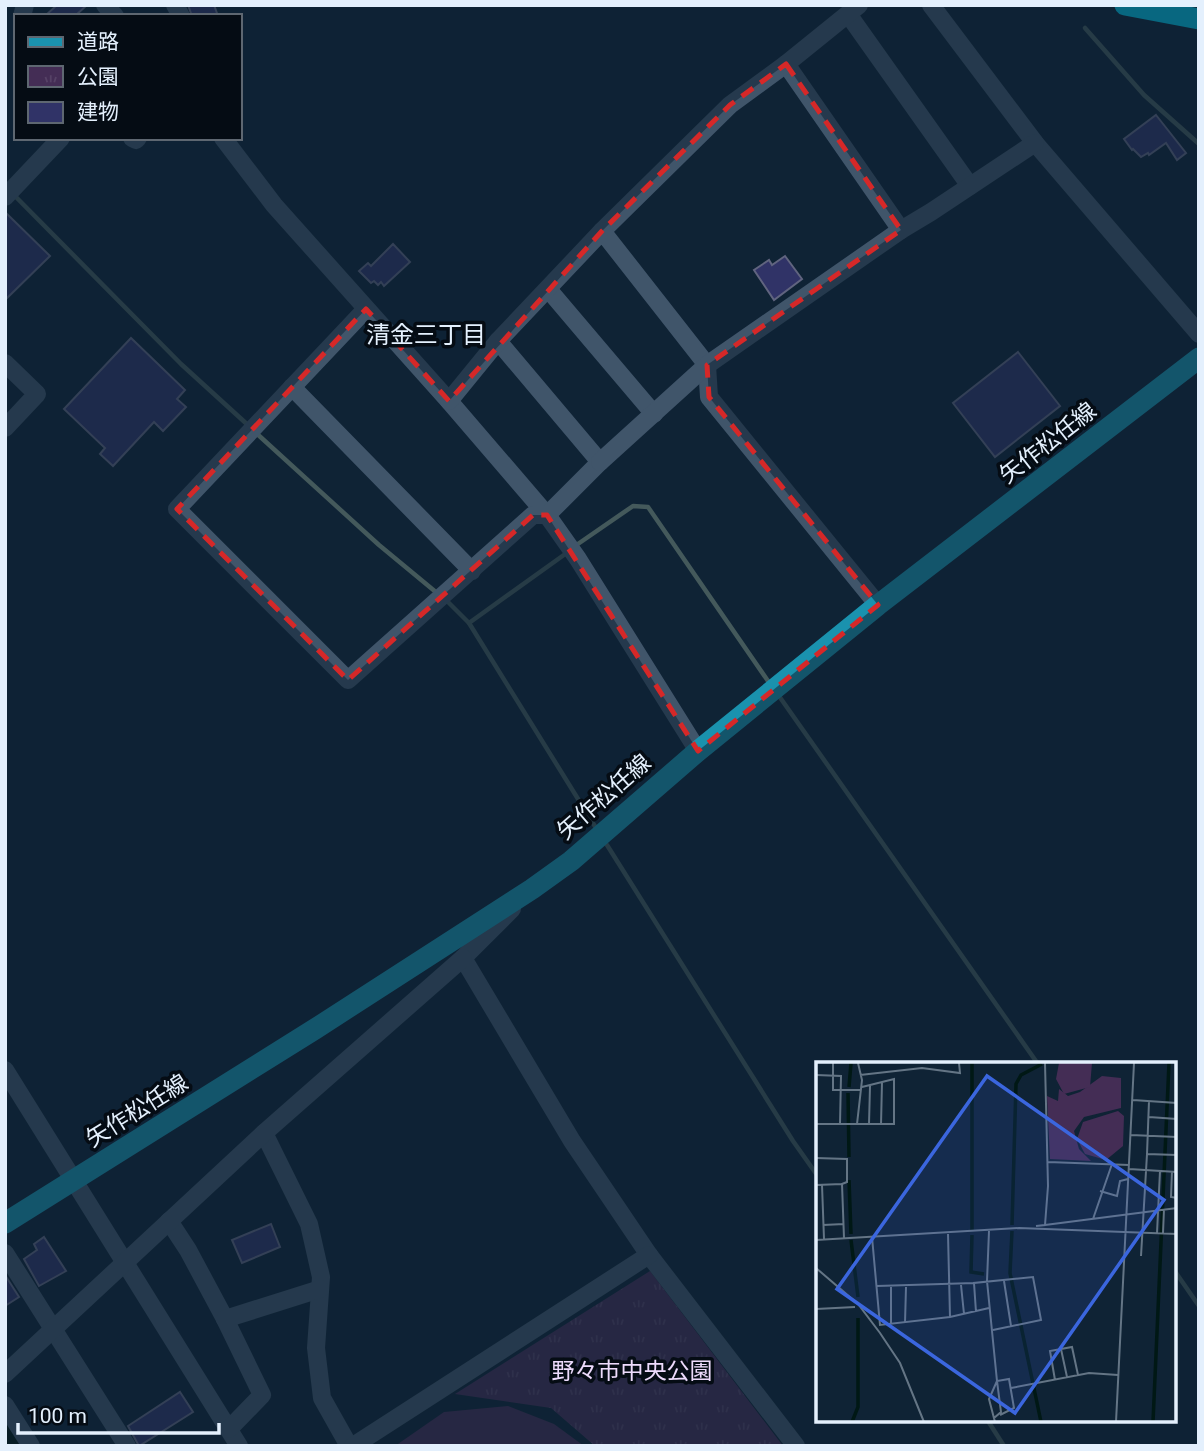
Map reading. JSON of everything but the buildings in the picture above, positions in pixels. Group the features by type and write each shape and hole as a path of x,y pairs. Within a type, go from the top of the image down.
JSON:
{"highway":[{"path":"1125,5 1199,19"}],"main road":[{"name":"矢作松任線","path":"5,1223 74,1182 532,889 571,861 698,751 878,605 1199,358"}],"street":[{"path":"931,5 1035,143 1199,334"},
{"path":"449,401 498,341 602,232 730,105 853,10 970,186"},
{"path":"786,64 901,230"},
{"path":"9,193 59,140"},
{"path":"225,140 274,205 552,521 698,751"},
{"path":"552,521 600,462 706,365 901,230 1035,143"},
{"path":"602,232 706,365 709,397 878,605"},
{"path":"548,289 654,414"},
{"path":"366,309 177,509 348,680 533,515 552,521"},
{"path":"498,341 600,462"},
{"path":"5,363 37,394 5,428"},
{"path":"292,387 472,570"},
{"path":"5,1374 264,1133 463,958 532,889"},
{"path":"463,958 572,1141 649,1255 796,1446"},
{"path":"5,1070 239,1446"},
{"path":"264,1133 309,1224 321,1277 316,1348 322,1398 351,1446 649,1255"},
{"path":"169,1221 188,1250 262,1395 229,1429"},
{"path":"5,1253 127,1446"},
{"path":"225,1320 320,1289"},
{"path":"5,1405 31,1446"}],"highlighted area":[{"path":"786,64 901,230 707,365 709,397 878,605 698,751 547,515 533,515 348,680 177,509 366,309 449,401 602,231 730,105"}],"green space":[{"name":"野々市中央公園","path":"650,1271 783,1446 595,1446 551,1408 455,1394"},
{"path":"508,1406 554,1424 584,1446 395,1446 444,1412"}],"waterway":[{"path":"1085,28 1144,95 1199,144"},
{"path":"13,194 181,364 249,426"},
{"path":"255,432 379,545 437,593"},
{"path":"575,546 633,506 648,507 768,681"},
{"path":"469,623 568,552"},
{"path":"444,598 469,623 596,828"},
{"path":"779,696 1037,1062"},
{"path":"607,845 816,1174"},
{"path":"1176,1273 1199,1306"},
{"path":"989,1423 1004,1446"},
{"path":"5,1435 12,1446"}],"district":[{"name":"清金三丁目","path":"426,335"}]}
